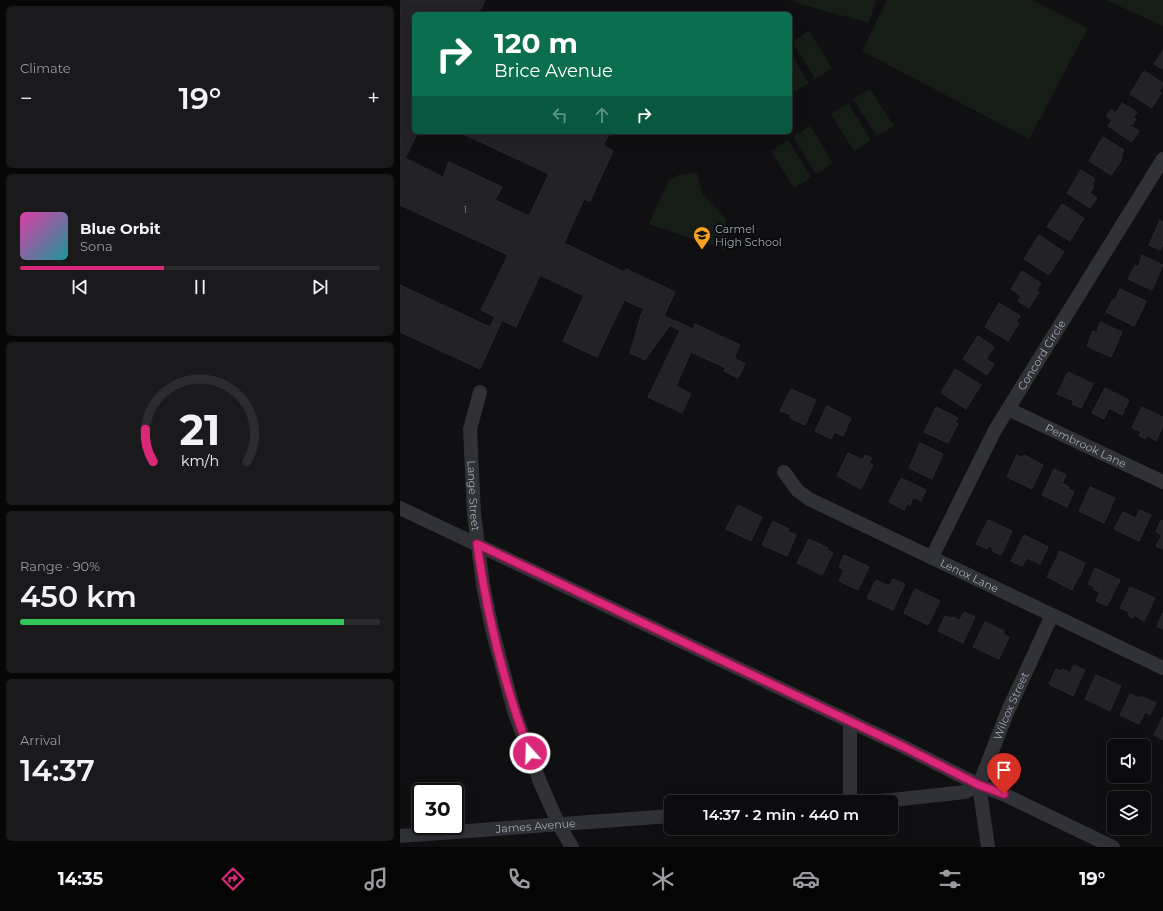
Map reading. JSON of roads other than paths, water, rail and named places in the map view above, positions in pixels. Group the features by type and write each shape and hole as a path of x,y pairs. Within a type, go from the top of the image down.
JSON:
{"street":[{"name":"Concord Circle","path":"932,557 995,430 1163,159"},
{"name":"Lange Street","path":"480,392 470,429 474,514 483,585 492,629 514,711 540,782 572,847"},
{"name":"Pembrook Lane","path":"1008,409 1163,482"},
{"name":"Lenox Lane","path":"784,472 797,490 809,499 1163,668"},
{"path":"400,508 850,721 979,785 1004,794 1113,847"},
{"name":"Wilcox Street","path":"988,847 979,785 1007,713 1052,616"},
{"path":"850,721 850,795"},
{"path":"898,799 965,792 979,785"},
{"name":"James Avenue","path":"400,836 664,817"}],"place":[{"name":"Carmel High School","path":"702,250"}]}
